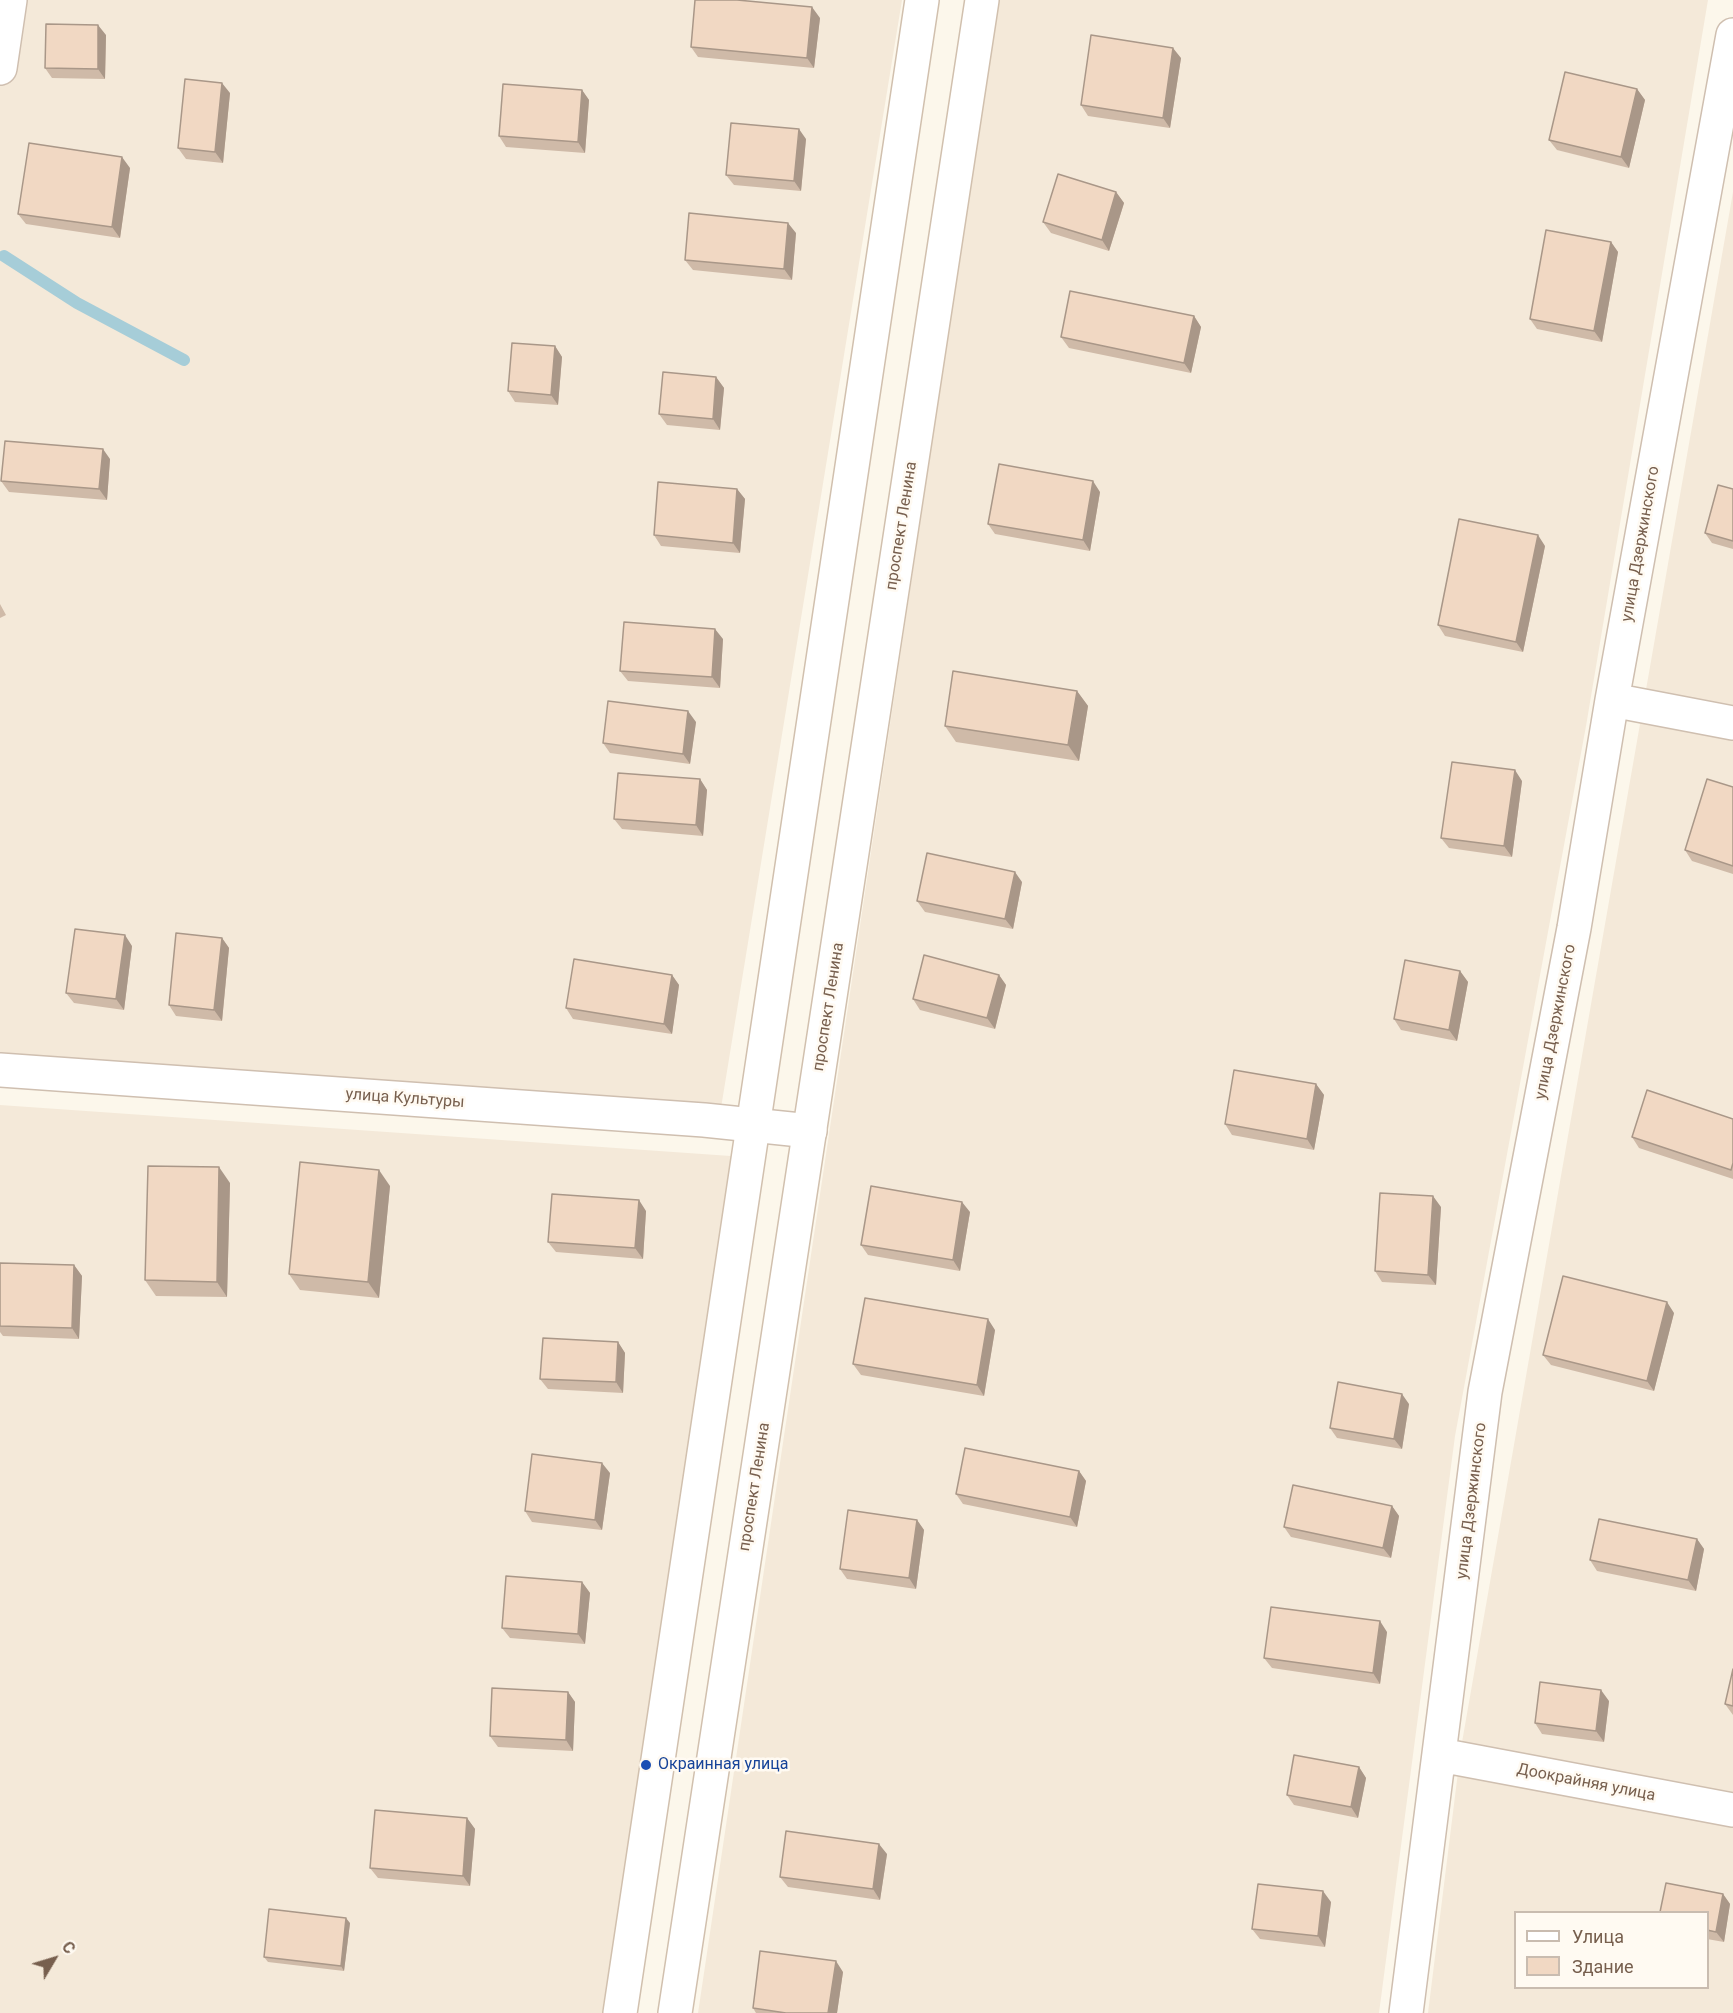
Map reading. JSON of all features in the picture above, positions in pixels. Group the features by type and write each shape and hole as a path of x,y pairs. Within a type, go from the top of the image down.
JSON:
{"main road":[{"path":"0,68 10,0"},
{"path":"620,2013 922,0"},
{"name":"проспект Ленина","path":"675,2013 982,0"},
{"name":"улица Дзержинского","path":"1406,2013 1485,1392 1574,928 1612,700 1733,35"},
{"path":"1612,700 1733,723"},
{"name":"улица Культуры","path":"0,1070 810,1131"},
{"name":"Доокрайняя улица","path":"1440,1755 1733,1810"}],"shaded area":[{"path":"0,0 902,0 720,1114 0,1059"},
{"path":"998,0 1708,0 1586,726 1455,1436 1379,2013 698,2013"},
{"path":"1733,192 1733,2013 1428,2013 1461,1748"},
{"path":"0,1105 745,1157 602,2013 0,2013"}],"building":[{"path":"695,0 737,0 812,7 807,58 691,47"},
{"path":"46,24 98,25 98,69 45,68"},
{"path":"1091,35 1173,48 1163,118 1081,105"},
{"path":"1565,72 1637,89 1621,157 1549,140"},
{"path":"185,79 222,83 215,152 178,148"},
{"path":"503,84 582,90 578,142 499,136"},
{"path":"731,123 799,129 794,181 726,175"},
{"path":"29,143 122,157 112,227 18,214"},
{"path":"1058,174 1116,192 1102,240 1043,222"},
{"path":"689,213 788,223 784,269 685,260"},
{"path":"1546,230 1611,242 1594,331 1530,319"},
{"path":"1070,291 1194,316 1184,363 1061,337"},
{"path":"512,343 555,346 551,395 508,391"},
{"path":"663,372 716,377 713,419 659,414"},
{"path":"5,441 103,449 99,489 1,481"},
{"path":"999,464 1093,481 1083,540 988,524"},
{"path":"658,482 737,489 733,543 654,535"},
{"path":"1718,485 1733,489 1733,541 1705,533"},
{"path":"1459,519 1538,535 1516,642 1438,625"},
{"path":"624,622 715,629 712,677 620,671"},
{"path":"953,671 1077,691 1068,745 945,726"},
{"path":"608,701 688,711 683,754 603,743"},
{"path":"1452,762 1515,770 1504,846 1441,838"},
{"path":"618,773 700,779 696,825 614,819"},
{"path":"1707,779 1733,787 1733,866 1685,850"},
{"path":"927,853 1015,872 1005,919 917,901"},
{"path":"75,929 125,935 116,999 66,993"},
{"path":"176,933 222,938 214,1010 169,1005"},
{"path":"924,955 999,975 987,1018 913,999"},
{"path":"574,959 672,975 664,1024 566,1008"},
{"path":"1405,960 1460,971 1449,1030 1394,1019"},
{"path":"1234,1070 1316,1084 1307,1139 1225,1124"},
{"path":"1647,1090 1733,1119 1731,1170 1632,1137"},
{"path":"300,1162 379,1170 368,1282 289,1274"},
{"path":"148,1166 219,1167 217,1282 145,1280"},
{"path":"871,1186 962,1202 953,1260 861,1245"},
{"path":"1380,1193 1433,1196 1428,1275 1375,1271"},
{"path":"552,1194 639,1200 635,1248 548,1242"},
{"path":"0,1263 74,1265 72,1328 0,1326"},
{"path":"1563,1276 1667,1302 1647,1381 1543,1355"},
{"path":"865,1298 988,1319 977,1385 853,1364"},
{"path":"543,1338 618,1342 616,1382 540,1379"},
{"path":"1338,1382 1402,1394 1394,1439 1330,1428"},
{"path":"965,1448 1079,1471 1070,1517 956,1494"},
{"path":"532,1454 602,1463 595,1520 525,1511"},
{"path":"1293,1485 1392,1506 1383,1548 1284,1527"},
{"path":"848,1510 917,1520 909,1578 840,1569"},
{"path":"1599,1519 1697,1539 1688,1580 1590,1560"},
{"path":"506,1576 582,1582 578,1634 502,1628"},
{"path":"1271,1607 1380,1621 1373,1673 1264,1658"},
{"path":"1733,1669 1733,1706 1725,1704"},
{"path":"1540,1682 1601,1690 1596,1731 1535,1723"},
{"path":"492,1688 568,1692 566,1740 490,1736"},
{"path":"1294,1755 1359,1767 1351,1807 1287,1795"},
{"path":"375,1810 467,1818 463,1876 370,1868"},
{"path":"786,1831 879,1844 873,1889 780,1877"},
{"path":"1666,1883 1723,1894 1716,1932 1709,1930 1709,1911 1660,1911"},
{"path":"1258,1884 1323,1891 1318,1936 1252,1929"},
{"path":"269,1909 346,1918 341,1966 264,1957"},
{"path":"760,1951 836,1961 828,2013 786,2013 753,2008"}],"waterway":[{"path":"4,256 77,303 184,360"}],"place":[{"name":"Окраинная улица","path":"646,1765"}]}
